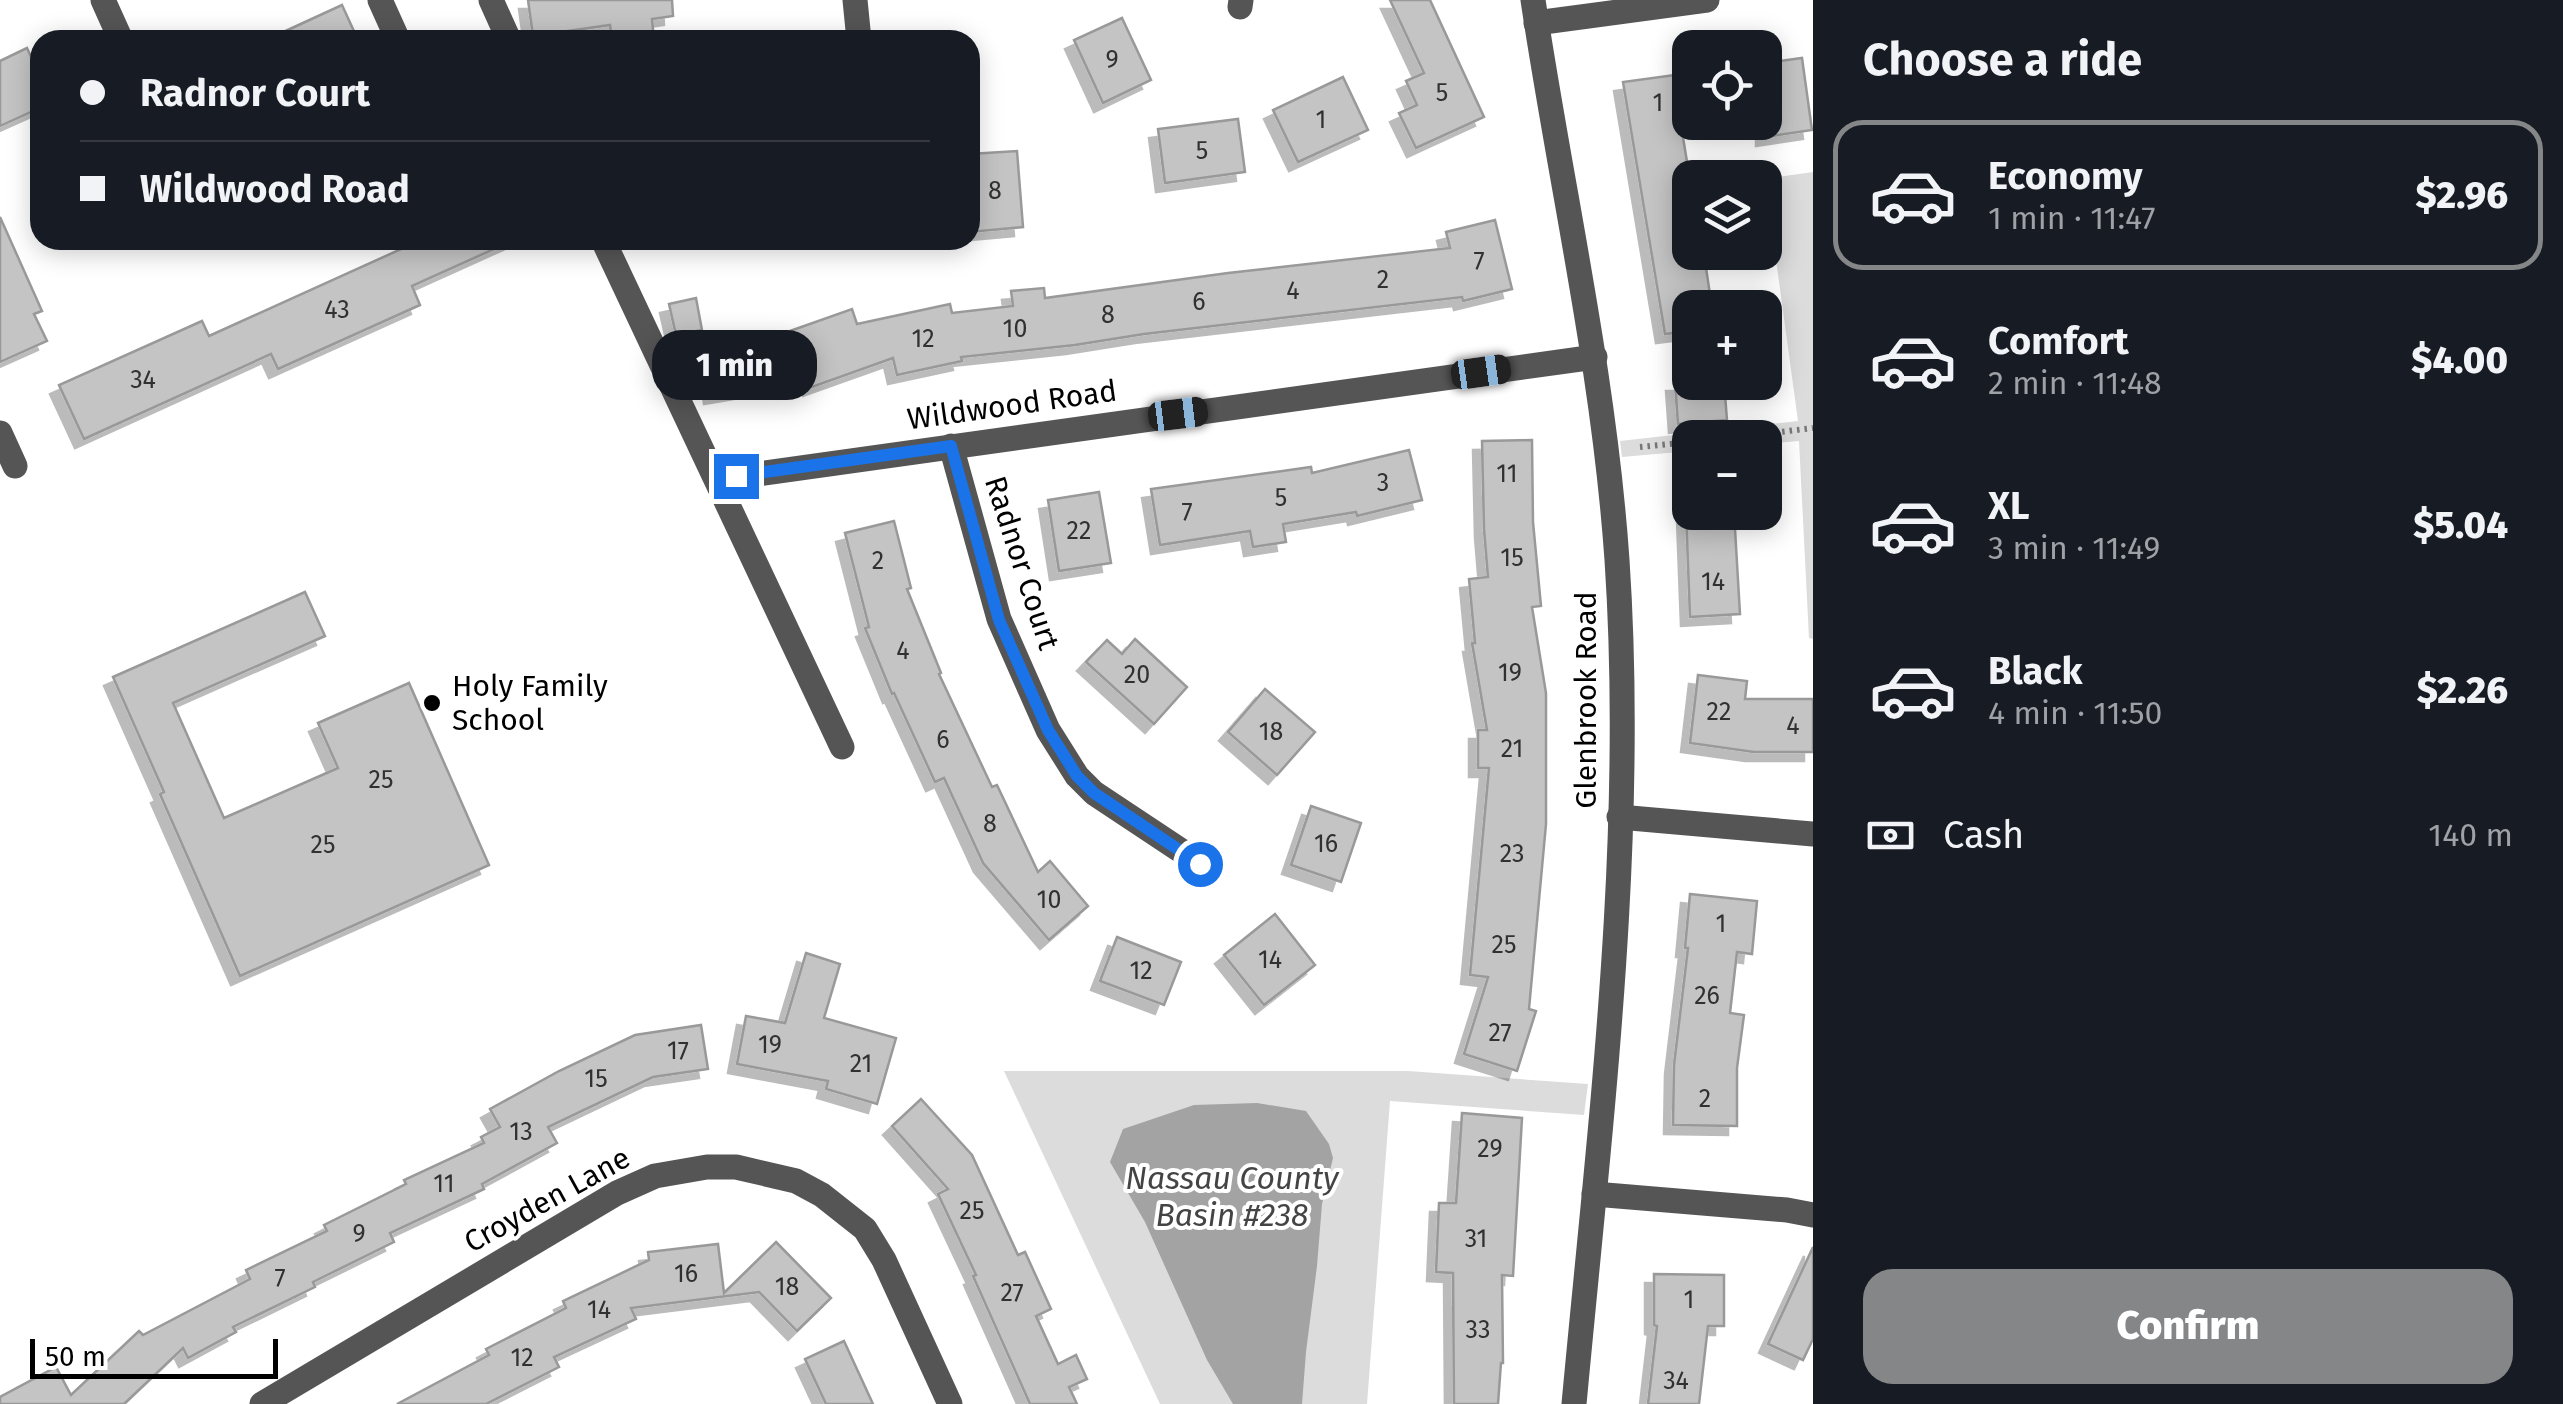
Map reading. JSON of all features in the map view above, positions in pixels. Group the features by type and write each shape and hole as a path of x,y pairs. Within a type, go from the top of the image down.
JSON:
{"street":[{"path":"102,0 116,30"},
{"path":"380,0 394,30"},
{"path":"490,0 504,30"},
{"path":"855,0 858,30"},
{"path":"1534,12 1706,0"},
{"name":"Glenbrook Road","path":"1534,12 1595,357 1617,558 1623,694 1616,926 1574,1404"},
{"path":"608,250 842,747"},
{"name":"Wildwood Road","path":"736,476 1595,357"},
{"path":"0,434 14,466"},
{"name":"Radnor Court","path":"951,446 999,620 1048,730 1077,776 1094,793 1200,864"},
{"path":"1619,816 1813,834"},
{"name":"Croyden Lane","path":"262,1404 618,1193 656,1176 721,1167 796,1181 822,1195 864,1229 884,1260 950,1404"},
{"path":"1594,1194 1813,1214"}],"path":[{"path":"1782,432 1813,428"},
{"path":"1640,447 1672,444"}],"shaded area":[{"path":"1813,172 1813,639 1809,638 1799,441 1782,442 1782,423 1798,421 1777,270 1782,270 1782,177"},
{"path":"1672,435 1672,453 1622,457 1620,441"},
{"path":"1004,1071 1408,1071 1588,1084 1584,1115 1390,1101 1367,1404 1160,1404"}],"water":[{"name":"Nassau County Basin #238","path":"1257,1103 1306,1111 1329,1144 1333,1158 1322,1204 1302,1404 1233,1404 1207,1360 1145,1222 1110,1162 1123,1129 1194,1105"}],"building":[{"path":"528,0 672,0 673,16 652,19 653,30 611,30 610,25 532,30"},
{"path":"1390,0 1430,0 1484,117 1416,148 1399,113 1417,105 1406,81 1424,73"},
{"path":"342,5 353,30 288,30"},
{"path":"1122,18 1151,80 1103,103 1074,40"},
{"path":"27,48 30,54 30,112 0,126 0,61"},
{"path":"1802,58 1812,130 1782,134 1782,61"},
{"path":"1672,75 1672,140 1683,140 1687,160 1672,160 1672,270 1706,270 1709,290 1672,290 1672,333 1665,334 1623,82"},
{"path":"1343,77 1368,130 1298,162 1273,110"},
{"path":"1238,119 1245,172 1165,183 1158,129"},
{"path":"1017,151 1023,227 980,231 980,153"},
{"path":"0,217 42,311 34,314 47,341 0,362"},
{"path":"1495,220 1512,289 1463,301 1462,297 961,357 962,361 897,375 893,358 812,387 809,379 713,395 705,346 790,331 852,309 857,324 950,304 952,313 1013,306 1011,291 1044,288 1045,298 1450,248 1446,232"},
{"path":"399,250 492,250 412,286 420,305 278,369 271,354 84,439 59,385 202,321 209,336"},
{"path":"696,298 702,330 676,335 669,304"},
{"path":"1676,400 1725,400 1727,420 1678,420"},
{"path":"1532,440 1533,522 1541,606 1532,607 1546,693 1546,824 1529,1009 1536,1011 1517,1071 1464,1054 1488,977 1470,975 1489,768 1478,768 1478,730 1487,730 1472,643 1469,579 1488,577 1482,441"},
{"path":"1409,450 1422,500 1357,516 1356,512 1283,524 1286,542 1253,547 1250,531 1160,545 1151,489 1311,467 1312,473"},
{"path":"1099,492 1111,563 1059,571 1048,500"},
{"path":"894,521 911,588 907,589 939,674 992,787 997,785 1038,872 1050,861 1088,906 1049,940 983,863 944,778 935,782 865,628 869,627 845,533"},
{"path":"1687,530 1735,530 1740,614 1690,617"},
{"path":"305,592 325,636 173,703 224,818 338,768 318,723 409,683 489,865 240,976 113,677"},
{"path":"1135,639 1187,687 1154,724 1086,662 1107,640 1122,654"},
{"path":"1698,675 1747,681 1745,699 1813,699 1813,752 1754,752 1690,743"},
{"path":"1265,689 1315,732 1277,775 1228,732"},
{"path":"1311,806 1361,823 1341,882 1291,865"},
{"path":"1690,894 1757,901 1752,954 1737,952 1730,1013 1744,1015 1737,1068 1737,1126 1673,1125 1674,1065 1688,948"},
{"path":"1275,914 1315,965 1264,1005 1224,955"},
{"path":"1117,937 1181,962 1164,1005 1100,981"},
{"path":"806,953 840,964 824,1018 896,1038 877,1104 826,1089 828,1081 737,1064 746,1016 785,1023"},
{"path":"701,1025 708,1069 653,1077 548,1127 557,1143 482,1184 484,1189 390,1233 394,1242 233,1327 236,1332 188,1358 183,1348 124,1404 0,1404 0,1397 56,1367 71,1395 139,1331 143,1335 250,1279 246,1270 327,1231 324,1225 406,1184 404,1180 484,1143 481,1137 500,1127 490,1109 559,1071 635,1035"},
{"path":"921,1099 972,1155 1018,1255 1025,1252 1051,1309 1036,1316 1058,1364 1076,1355 1087,1379 1069,1387 1077,1404 1030,1404 938,1194 948,1189 892,1126"},
{"path":"1462,1113 1522,1118 1513,1276 1502,1275 1503,1363 1498,1404 1454,1404 1453,1273 1436,1272 1439,1203 1456,1203"},
{"path":"776,1242 831,1298 797,1331 759,1292 631,1308 636,1319 554,1357 559,1367 486,1404 397,1404 489,1355 486,1349 566,1308 563,1301 649,1260 648,1252 718,1244 724,1293"},
{"path":"1813,1247 1813,1339 1803,1360 1768,1344"},
{"path":"1654,1274 1724,1275 1724,1326 1708,1326 1699,1404 1648,1404 1657,1326"},
{"path":"844,1341 873,1404 826,1404 805,1359"}],"place":[{"name":"Holy Family School","path":"432,703"}],"route":[{"path":"736,476 951,446 999,620 1048,730 1077,776 1094,793 1200,864"}]}
